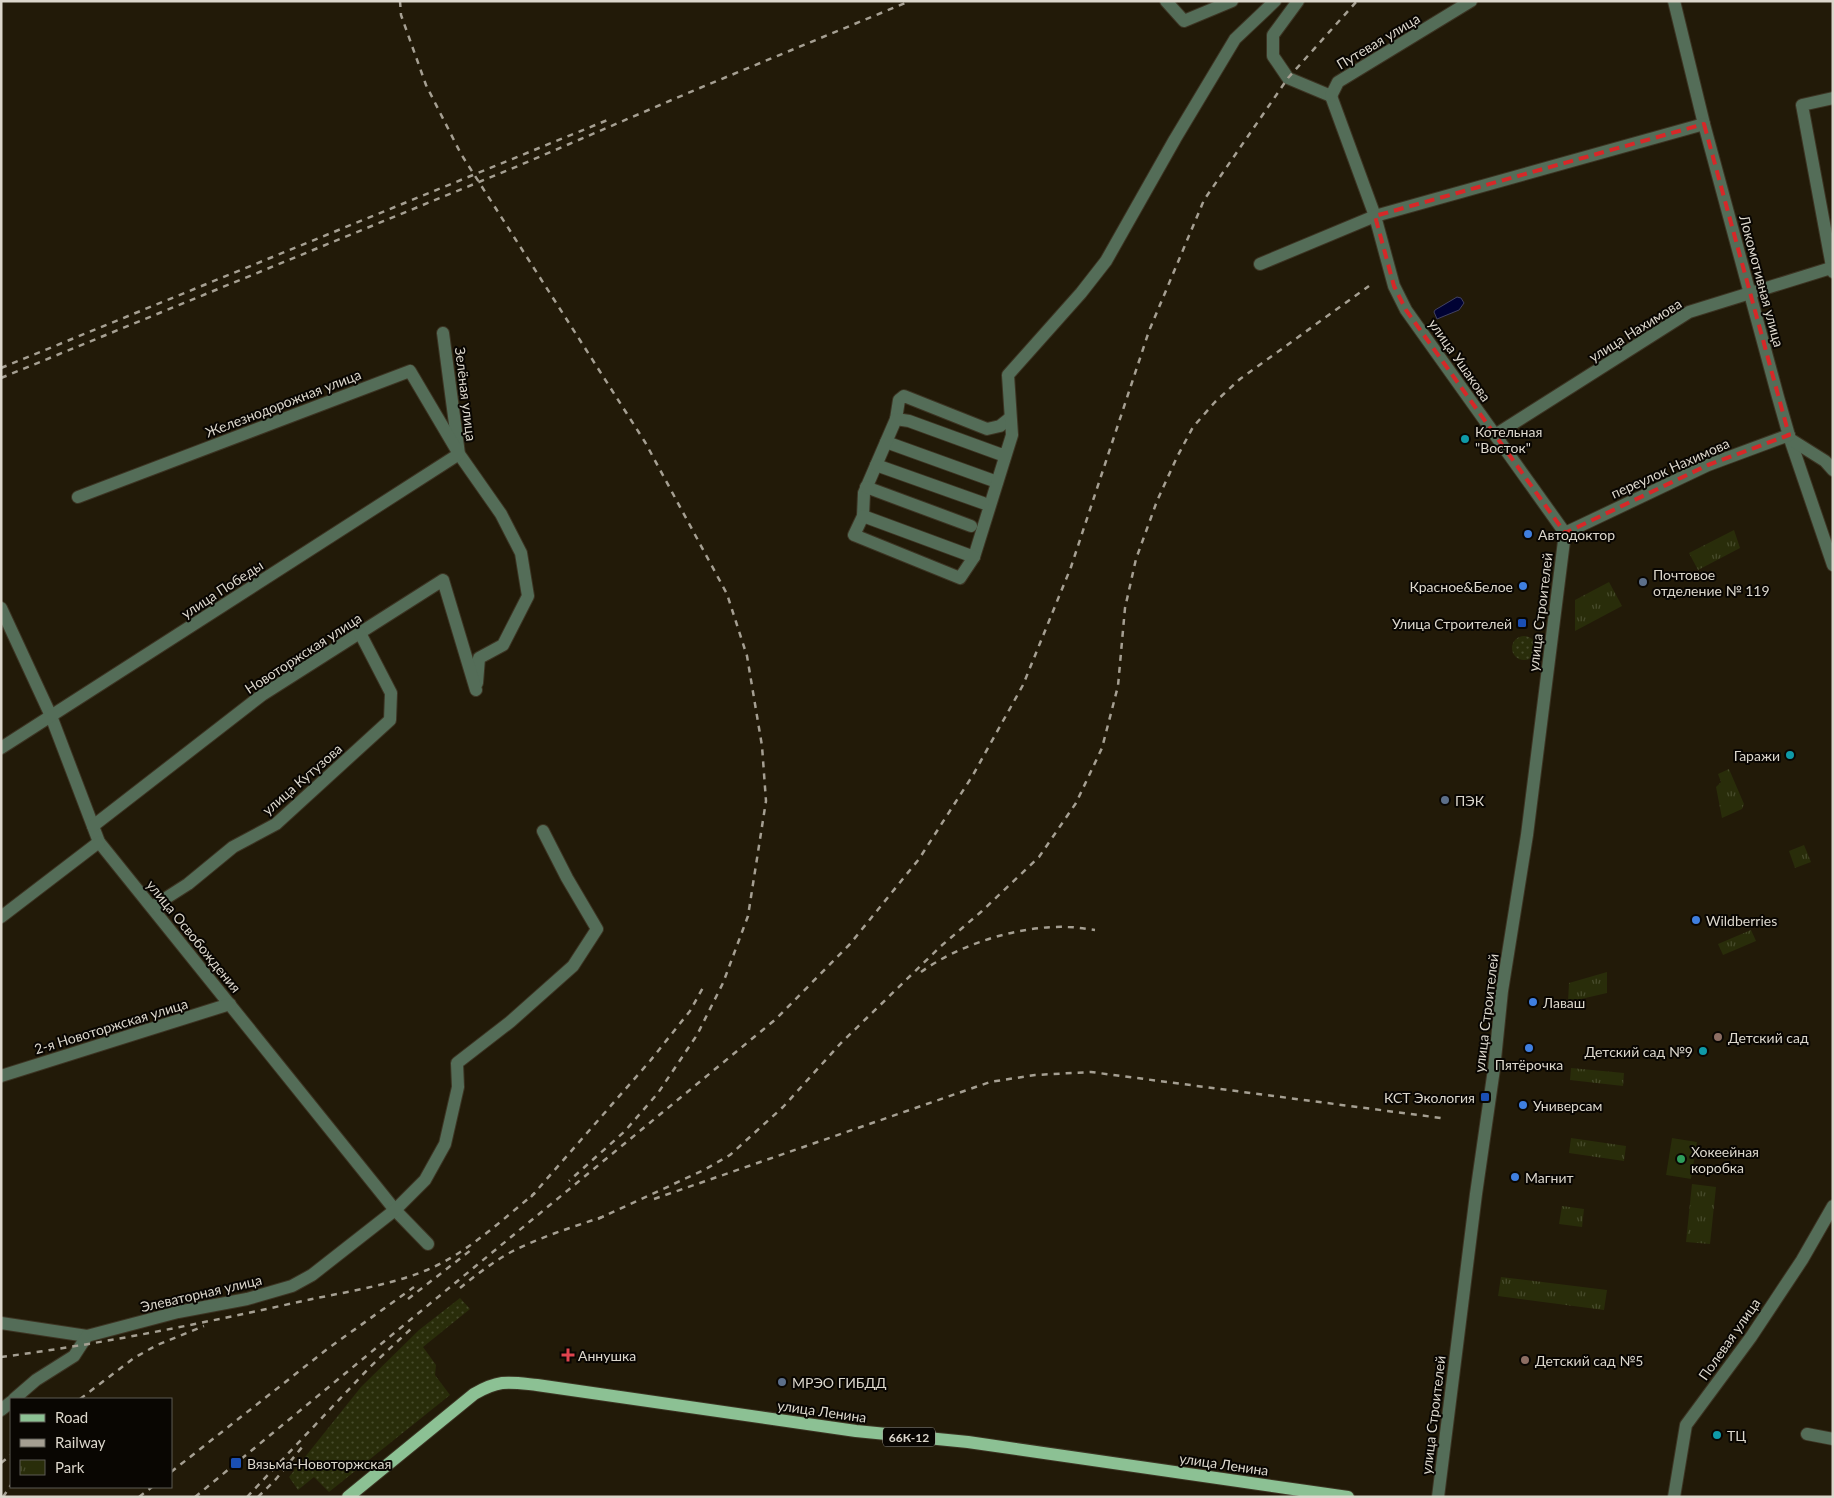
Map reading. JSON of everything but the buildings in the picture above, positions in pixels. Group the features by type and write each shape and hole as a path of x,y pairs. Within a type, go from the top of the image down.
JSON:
{"main road":[{"name":"улица Ленина","path":"348,1497 474,1394 490,1385 506,1382 856,1432 968,1442 1348,1497"}],"street":[{"path":"1166,1 1184,22 1232,1"},
{"path":"1010,418 1000,426 987,429 904,396 899,400 896,418 866,487 863,516 854,536 960,578 974,557 1012,435 1008,375 1106,262 1174,139 1235,39 1275,1"},
{"path":"1298,1 1273,35 1273,56 1288,78 1331,96"},
{"name":"Путевая улица","path":"1331,96 1338,82 1471,1"},
{"name":"Локомотивная улица","path":"1674,1 1704,124 1789,437 1833,565"},
{"name":"улица Ушакова","path":"1331,96 1376,216 1394,286 1402,303 1565,533"},
{"path":"1832,270 1802,105 1833,98"},
{"path":"1260,264 1376,216 1704,124"},
{"name":"улица Нахимова","path":"1495,434 1689,312 1832,270"},
{"name":"Зелёная улица","path":"443,333 458,454 501,514 522,553 528,596 503,644 478,658 476,690"},
{"name":"Железнодорожная улица","path":"78,497 410,372 458,454"},
{"path":"896,418 1005,456"},
{"path":"1789,437 1825,461 1833,470"},
{"name":"переулок Нахимова","path":"1565,533 1708,465 1789,437"},
{"path":"886,442 997,482"},
{"name":"улица Победы","path":"1,748 458,454"},
{"path":"876,465 982,503"},
{"path":"866,487 971,526"},
{"path":"863,516 974,557"},
{"name":"улица Строителей","path":"1438,1497 1476,1194 1494,1069 1502,991 1527,835 1565,533"},
{"name":"Новоторжская улица","path":"93,826 262,695 443,580 476,690"},
{"name":"улица Освобождения","path":"1,608 51,716 99,842 395,1210 428,1244"},
{"name":"улица Кутузова","path":"152,907 188,884 233,847 276,824 390,720 391,693 360,633"},
{"name":"Элеваторная улица","path":"87,1336 178,1312 247,1299 292,1286 312,1275 395,1210 425,1180 445,1144 458,1087 457,1063 510,1022 573,966 597,929 567,878 543,831"},
{"path":"1,917 99,842"},
{"name":"2-я Новоторжская улица","path":"1,1076 230,1004"},
{"name":"Полевая улица","path":"1674,1497 1686,1425 1751,1337 1802,1260 1833,1206"},
{"path":"1,1324 87,1336 74,1356 36,1380 15,1398"},
{"path":"1807,1434 1833,1439"}],"highlighted area":[{"path":"1704,124 1789,435 1708,465 1565,533 1406,310 1394,286 1375,216"}],"green space":[{"path":"1734,530 1740,548 1698,570 1689,553"},
{"path":"1609,582 1622,606 1575,631 1575,600"},
{"path":"1524,636 1533,639 1536,648 1533,657 1524,660 1515,657 1512,648 1515,639"},
{"path":"1729,769 1744,804 1742,809 1722,818 1716,787 1721,782 1718,774"},
{"path":"1804,845 1811,862 1795,868 1789,851"},
{"path":"1751,930 1756,941 1723,955 1718,944"},
{"path":"1607,972 1607,993 1568,1002 1569,983"},
{"path":"1571,1068 1624,1073 1623,1086 1570,1080"},
{"path":"1571,1138 1626,1146 1624,1161 1569,1153"},
{"name":"Хокеейная коробка","path":"1672,1138 1697,1142 1691,1179 1666,1175"},
{"path":"1692,1184 1716,1187 1710,1244 1686,1242"},
{"path":"1562,1206 1584,1209 1582,1227 1559,1224"},
{"path":"1501,1277 1607,1290 1604,1310 1498,1296"},
{"path":"460,1298 470,1309 423,1347 436,1365 435,1375 450,1395 329,1492 314,1477 298,1490 289,1477 361,1387 419,1330"}],"shaded area":[{"path":"1457,297 1461,298 1464,303 1459,310 1437,319 1435,310"}],"railway":[{"path":"400,1 401,15 426,85 461,154 645,442 727,594 747,656 762,746 766,801 748,916 723,983 697,1035 658,1093 625,1131 569,1181"},
{"path":"1,378 518,166 910,1"},
{"path":"195,1497 776,1019 850,944 919,859 973,775 1023,685 1071,567 1149,331 1204,200 1288,78 1357,1"},
{"path":"1,368 610,119"},
{"path":"598,1219 704,1170 730,1155 783,1107 841,1043 940,947 982,911 1039,857 1076,803 1102,748 1118,686 1125,608 1136,559 1157,501 1193,427 1215,402 1240,379 1369,286"},
{"path":"921,972 972,945 1011,933 1050,927 1095,930"},
{"path":"531,1197 650,1061 690,1011 705,984"},
{"path":"654,1199 990,1082 1035,1075 1091,1072 1441,1118"},
{"path":"1,1357 77,1346 152,1332 366,1288 412,1276 456,1255 484,1235 535,1193"},
{"path":"460,1288 511,1252 545,1237 605,1216"},
{"path":"408,1299 471,1250"},
{"path":"172,1471 326,1350 414,1287"},
{"path":"81,1398 134,1358 157,1345 204,1326"},
{"path":"247,1497 370,1367 414,1326"},
{"path":"258,1497 276,1479 303,1446"},
{"path":"1,1463 10,1456"},
{"path":"3,1497 10,1486"},
{"path":"139,1497 151,1488"}],"place":[{"name":"Котельная \"Восток\"","path":"1465,439"},
{"name":"Автодоктор","path":"1528,534"},
{"name":"Почтовое отделение № 119","path":"1643,582"},
{"name":"Красное&Белое","path":"1523,586"},
{"name":"Улица Строителей","path":"1522,623"},
{"name":"Гаражи","path":"1790,755"},
{"name":"ПЭК","path":"1445,800"},
{"name":"Wildberries","path":"1696,920"},
{"name":"Лаваш","path":"1533,1002"},
{"name":"Детский сад","path":"1718,1037"},
{"name":"Пятёрочка","path":"1529,1048"},
{"name":"Детский сад №9","path":"1703,1051"},
{"name":"КСТ Экология","path":"1485,1097"},
{"name":"Универсам","path":"1523,1105"},
{"name":"Хокеейная коробка","path":"1681,1159"},
{"name":"Магнит","path":"1515,1177"},
{"name":"Аннушка","path":"568,1355"},
{"name":"Детский сад №5","path":"1525,1360"},
{"name":"МРЭО ГИБДД","path":"782,1382"},
{"name":"ТЦ","path":"1717,1435"},
{"name":"Вязьма-Новоторжская","path":"236,1463"}]}
